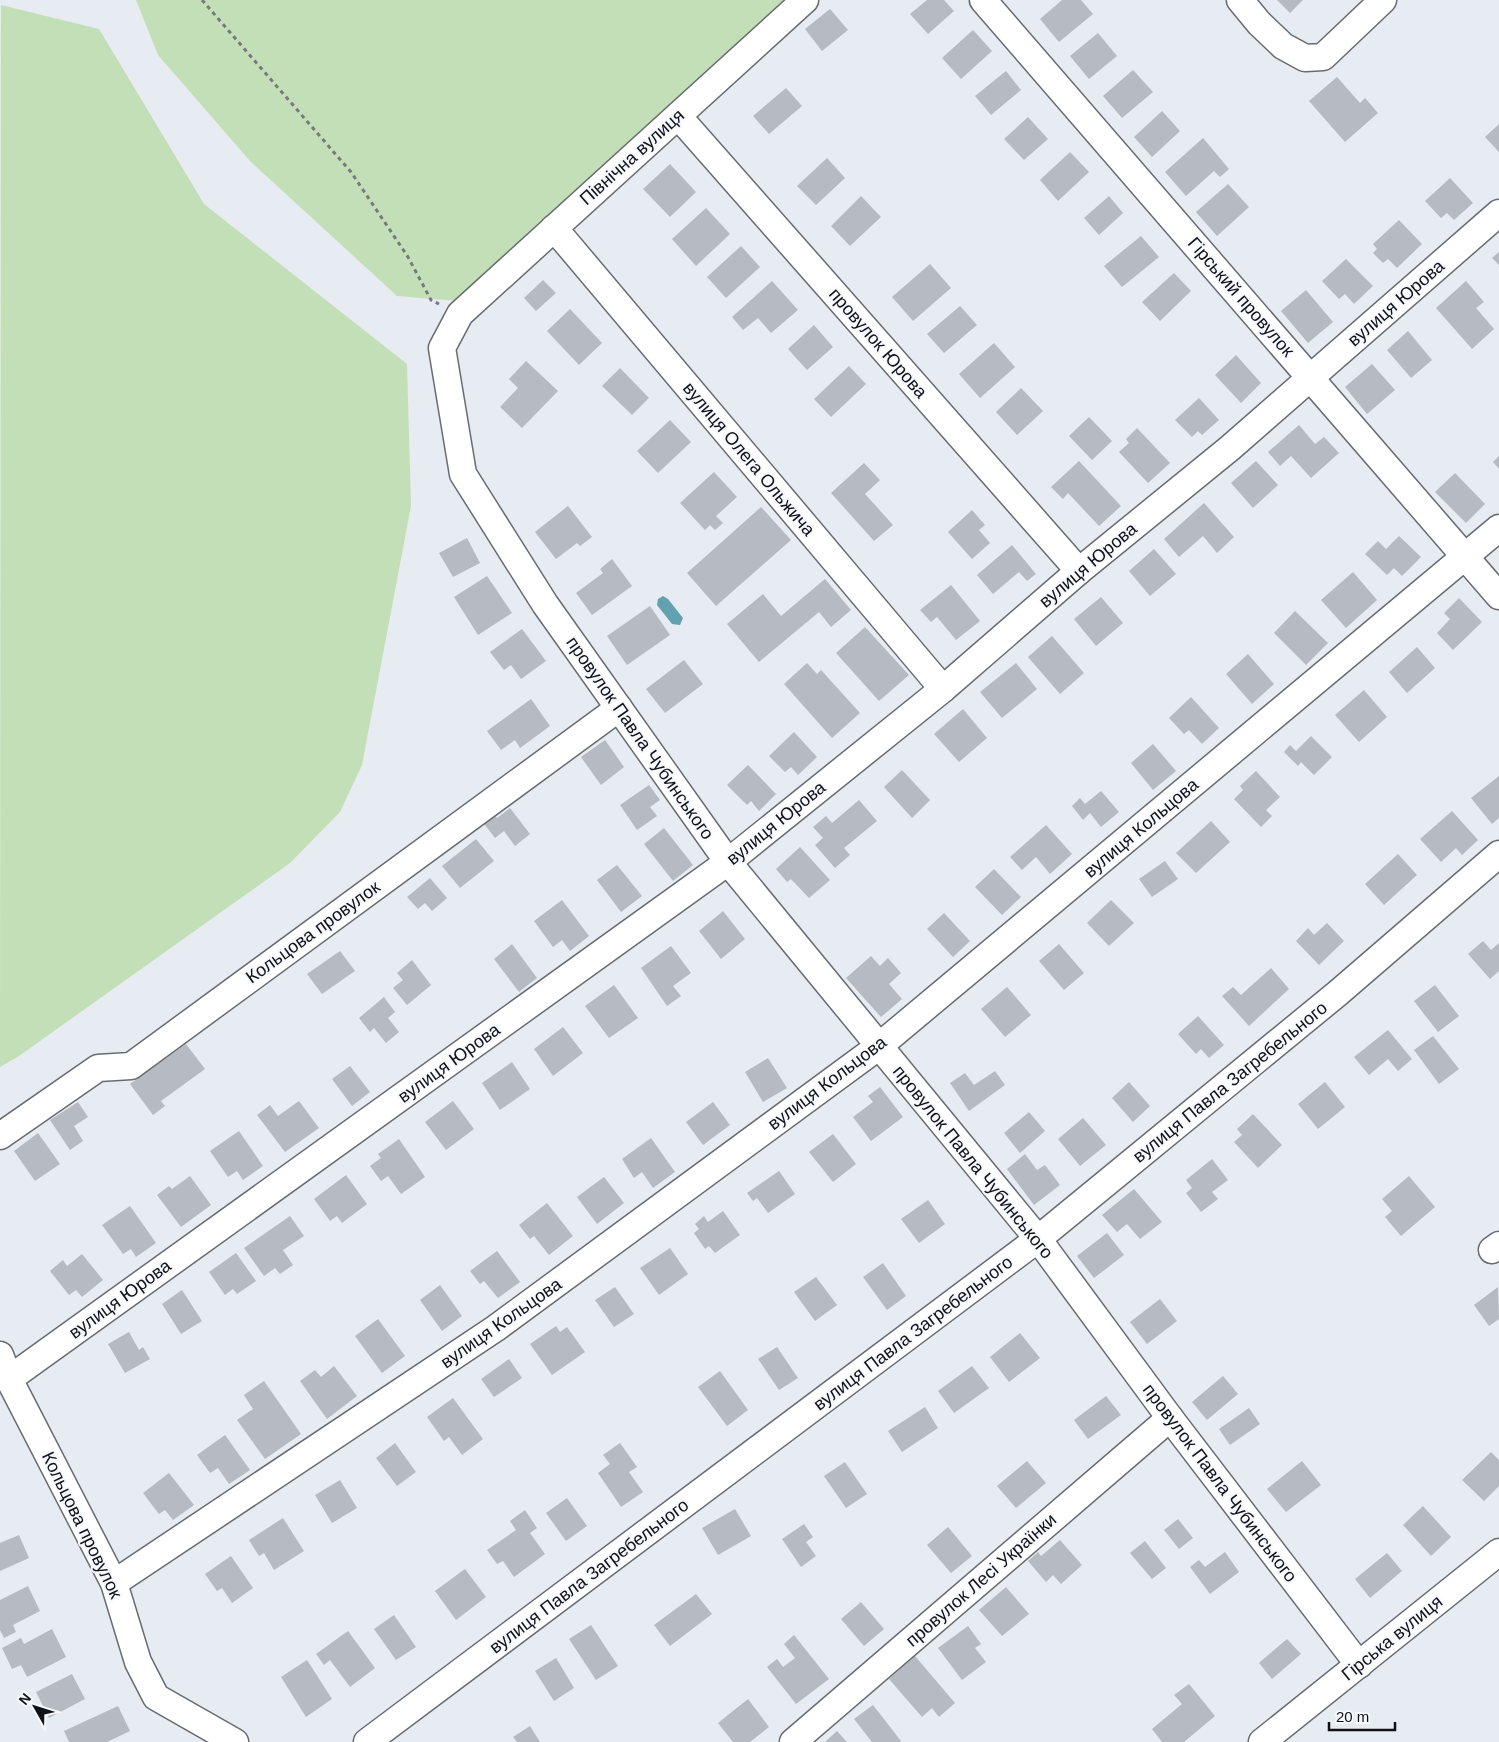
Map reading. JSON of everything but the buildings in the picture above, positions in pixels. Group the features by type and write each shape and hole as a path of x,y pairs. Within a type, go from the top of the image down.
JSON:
{"street":[{"name":"Північна вулиця","path":"460,314 805,0"},
{"name":"Гірський провулок","path":"983,0 1499,596"},
{"path":"1240,0 1259,23 1283,46 1304,58 1323,57 1383,0"},
{"name":"провулок Юрова","path":"678,116 1079,571"},
{"name":"вулиця Юрова","path":"9,1379 728,862 943,689 1079,571 1230,448 1499,213"},
{"name":"вулиця Олега Ольжича","path":"554,228 943,689"},
{"name":"провулок Павла Чубинського","path":"460,314 442,348 463,474 545,604 728,862 1038,1239 1170,1418 1359,1664"},
{"name":"вулиця Кольцова","path":"114,1583 496,1328 878,1046 1499,528"},
{"name":"Кольцова провулок","path":"0,1136 98,1068 131,1066 619,708"},
{"name":"вулиця Павла Загребельного","path":"371,1740 1038,1239 1338,993 1499,854"},
{"name":"Кольцова провулок","path":"0,1355 9,1379 114,1583 138,1662 156,1697 236,1742"},
{"name":"провулок Лесі Українки","path":"793,1742 1170,1418"},
{"name":"Гірська вулиця","path":"1262,1742 1499,1552"}],"path":[{"path":"202,0 351,172 408,258 431,300 460,314"}],"green space":[{"path":"136,0 792,0 458,301 397,296 250,161 158,55"},
{"path":"1,5 99,29 204,204 407,364 411,506 362,765 340,812 290,863 19,1056 0,1067"}],"water":[{"path":"663,596 668,599 683,618 680,625 672,624 657,605 658,599"}]}
